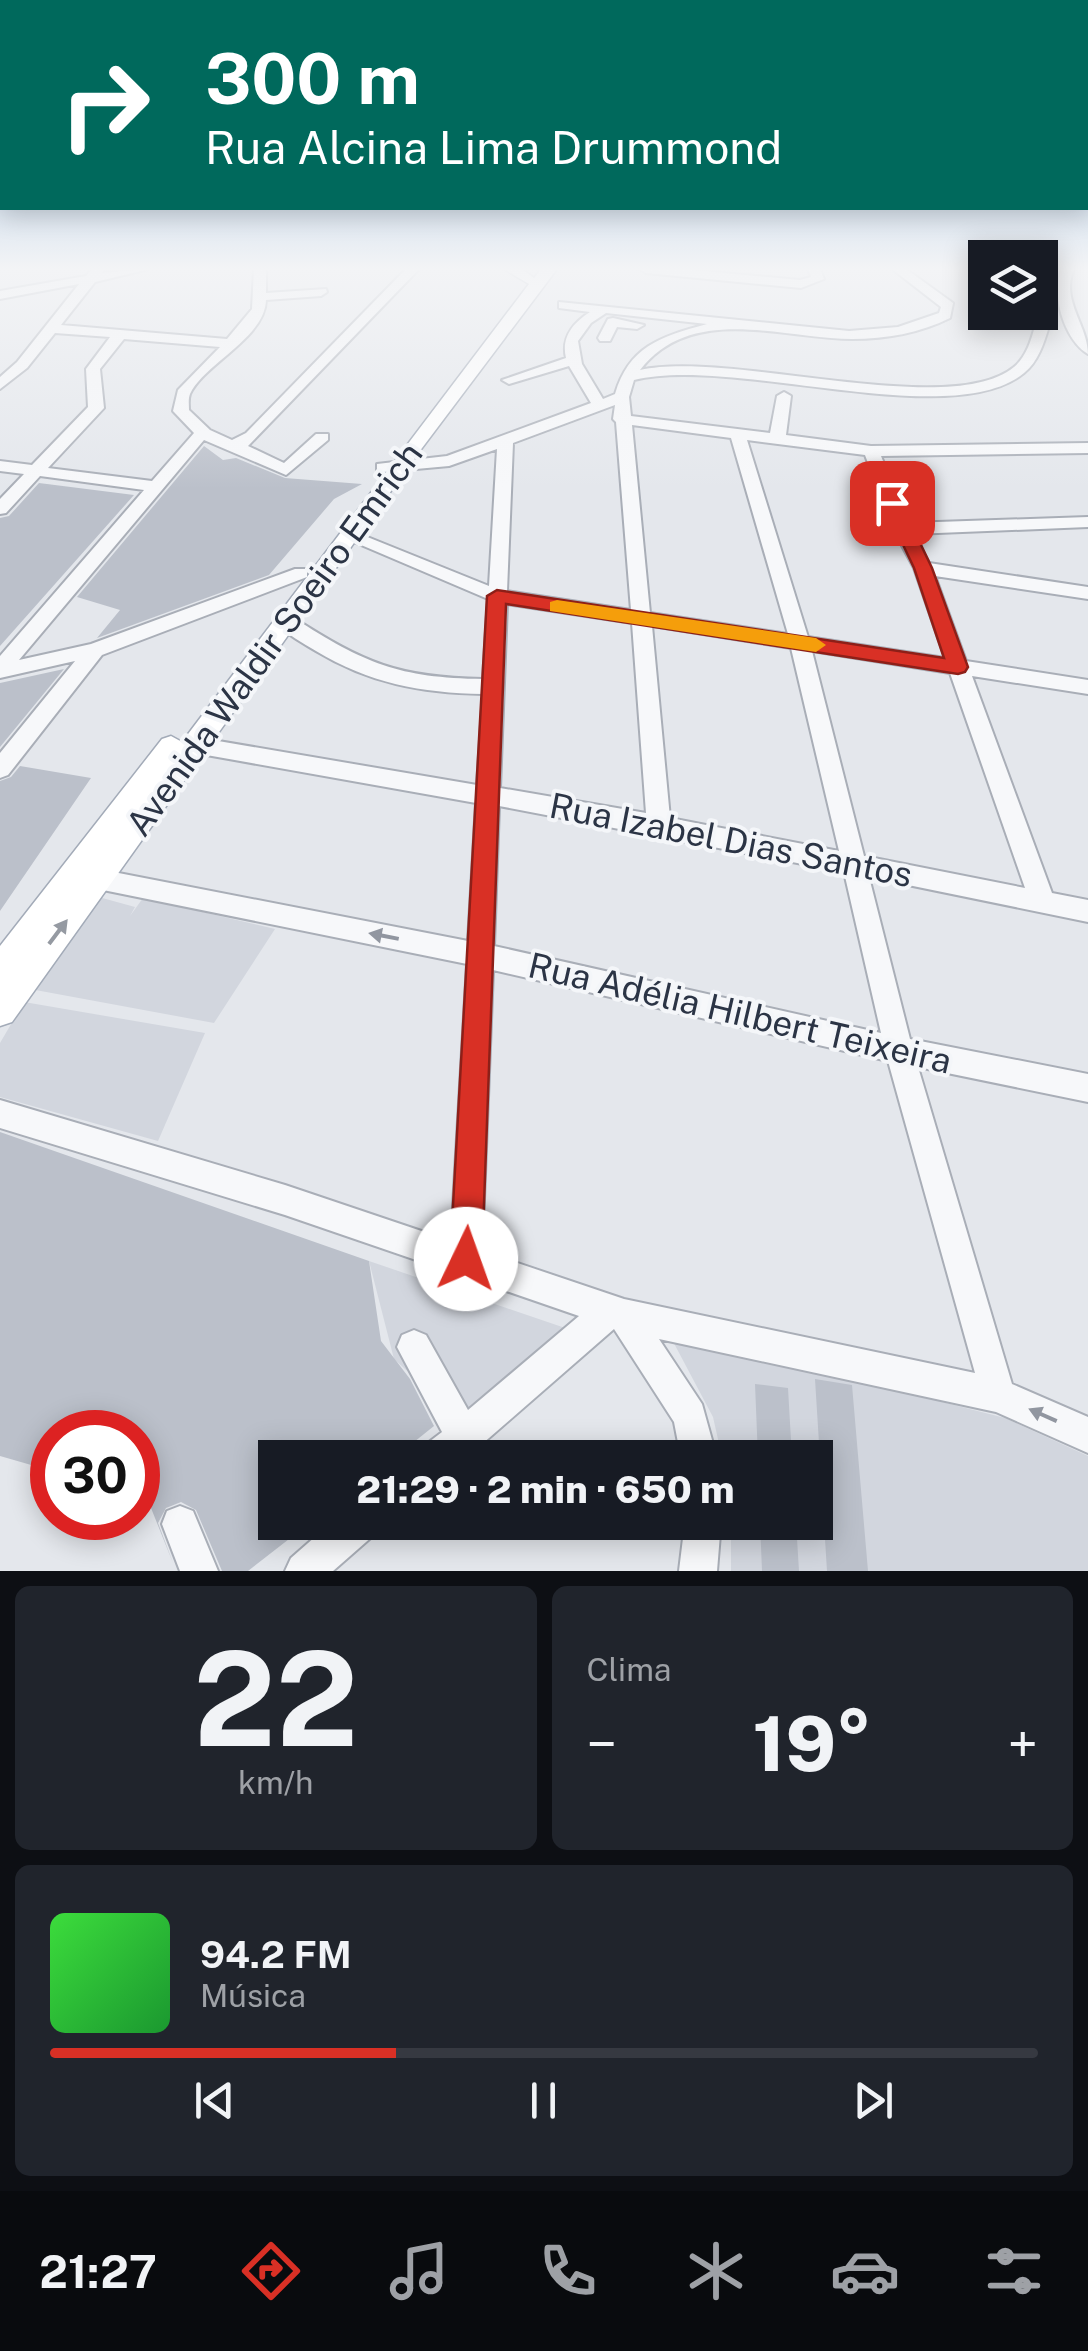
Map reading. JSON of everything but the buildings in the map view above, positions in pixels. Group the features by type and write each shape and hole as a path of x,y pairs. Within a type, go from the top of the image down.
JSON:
{"main road":[{"name":"Avenida Waldir Soeiro Emrich","path":"0,971 301,573 392,466 485,342"},
{"name":"Avenida Waldir Soeiro Emrich","path":"0,1011 288,623 392,466"}],"street":[{"path":"0,385 39,342"},
{"path":"0,509 96,408 94,368 114,342"},
{"path":"214,342 231,344"},
{"path":"236,446 252,436 342,342"},
{"path":"570,342 574,360 599,405"},
{"path":"659,825 644,620 621,419 625,378 636,360 668,342"},
{"path":"625,378 683,369 844,387 956,388 1015,374 1037,342"},
{"path":"231,344 183,393 181,411 202,433 286,470 322,438"},
{"path":"509,380 574,360"},
{"path":"777,440 784,396"},
{"path":"392,466 449,461 622,397"},
{"path":"621,419 871,451 1088,448"},
{"path":"0,670 202,433"},
{"path":"738,436 800,643 899,1050 998,1395"},
{"path":"466,1259 505,443"},
{"path":"871,451 902,529 923,568 1042,900"},
{"path":"0,466 156,487"},
{"path":"902,529 1088,522"},
{"path":"348,536 497,596 1088,687"},
{"path":"923,568 1088,592"},
{"path":"0,670 95,650 301,573"},
{"path":"288,623 347,663 399,683 495,687"},
{"path":"0,769 95,650"},
{"name":"Rua Izabel Dias Santos","path":"195,745 659,825 1088,912"},
{"name":"Rua Adélia Hilbert Teixeira","path":"98,879 480,956 1088,1088"},
{"path":"0,1114 466,1259 534,1287 617,1313 998,1395 1088,1435"},
{"path":"459,1440 617,1313"},
{"path":"617,1313 690,1416 695,1440"},
{"path":"414,1347 447,1440"},
{"path":"180,1524 200,1571"},
{"path":"304,1571 340,1540"},
{"path":"698,1571 702,1540"}],"shaded area":[{"path":"95,896 135,907 130,916 143,898 275,929 214,1023 30,989"},
{"path":"24,1002 205,1033 158,1141 0,1097 0,1043"},
{"path":"369,1261 571,1330 458,1417 394,1359"},
{"path":"668,1332 1005,1418 1088,1456 1088,1571 731,1571 731,1540 833,1540 833,1440 718,1440 713,1417"}],"slow traffic":[{"path":"557,606 816,645"}],"route":[{"path":"466,1259 497,596 958,667 923,568 892,503"}]}
